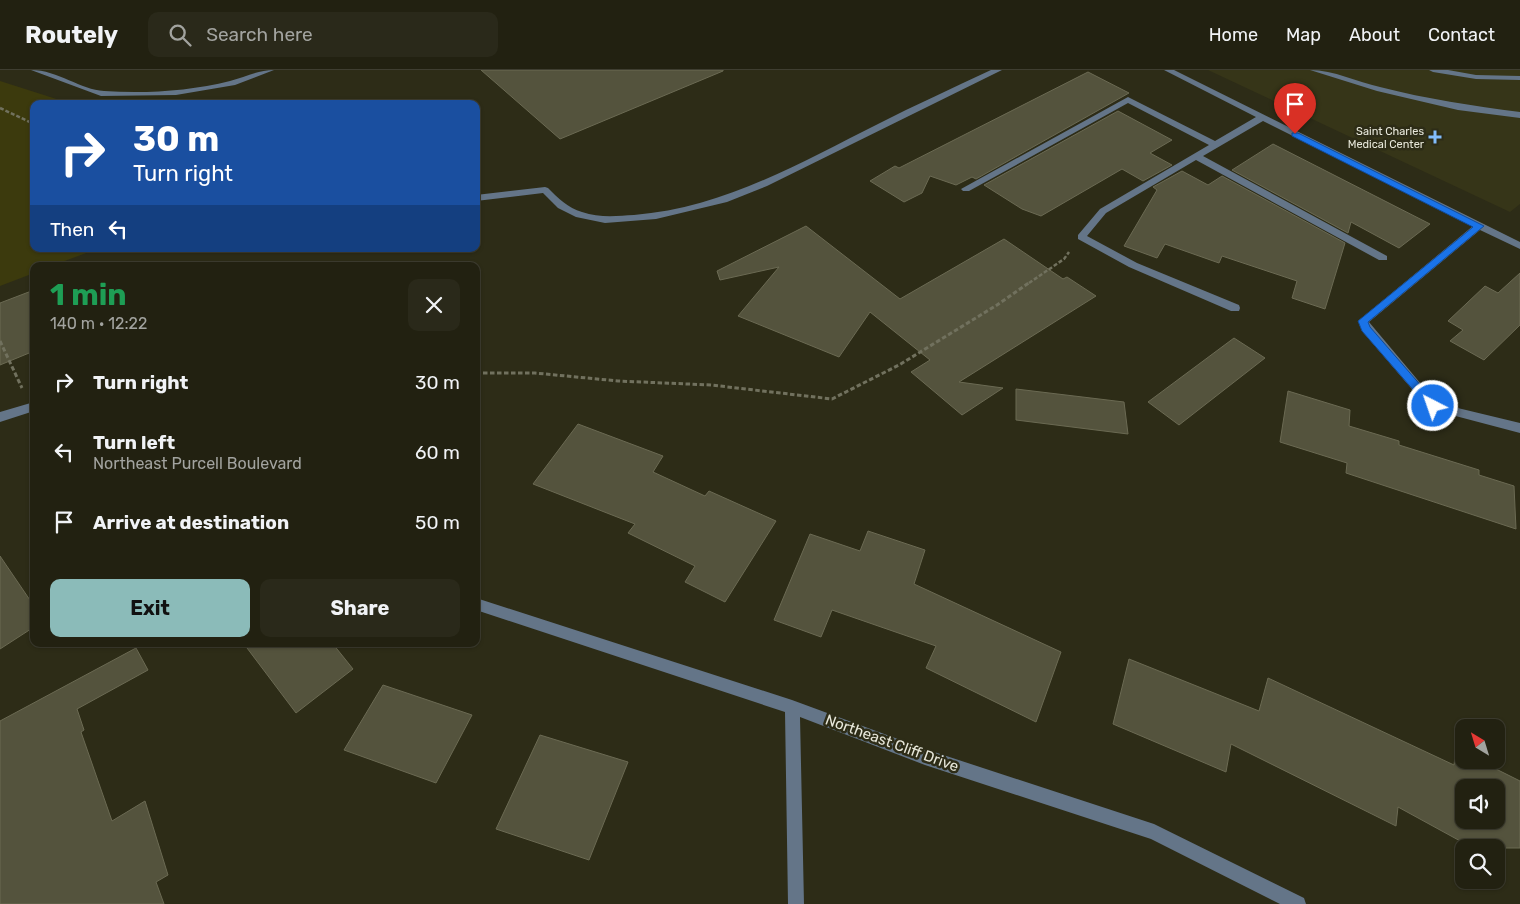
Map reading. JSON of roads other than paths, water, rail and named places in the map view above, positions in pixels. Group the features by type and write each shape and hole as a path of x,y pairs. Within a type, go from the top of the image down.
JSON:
{"street":[{"path":"35,70 100,94 176,93 232,83 270,70"},
{"path":"480,198 545,190 561,206 579,215 605,220 656,216 724,200 764,184 918,107 998,70"},
{"path":"1168,70 1520,246"},
{"path":"1314,70 1377,89 1458,107 1520,114"},
{"path":"1433,70 1476,77 1520,78"},
{"path":"966,189 1128,100 1215,145"},
{"path":"1235,308 1133,265 1081,237 1103,211 1261,118"},
{"path":"1196,156 1383,258"},
{"path":"1480,226 1363,321 1366,328 1433,406 1520,428"},
{"path":"0,418 30,407"},
{"name":"Northeast Cliff Drive","path":"480,605 792,707 925,757 1154,832 1298,904"},
{"path":"792,707 796,904"}],"place":[{"name":"Saint Charles Medical Center","path":"1435,137"}]}
